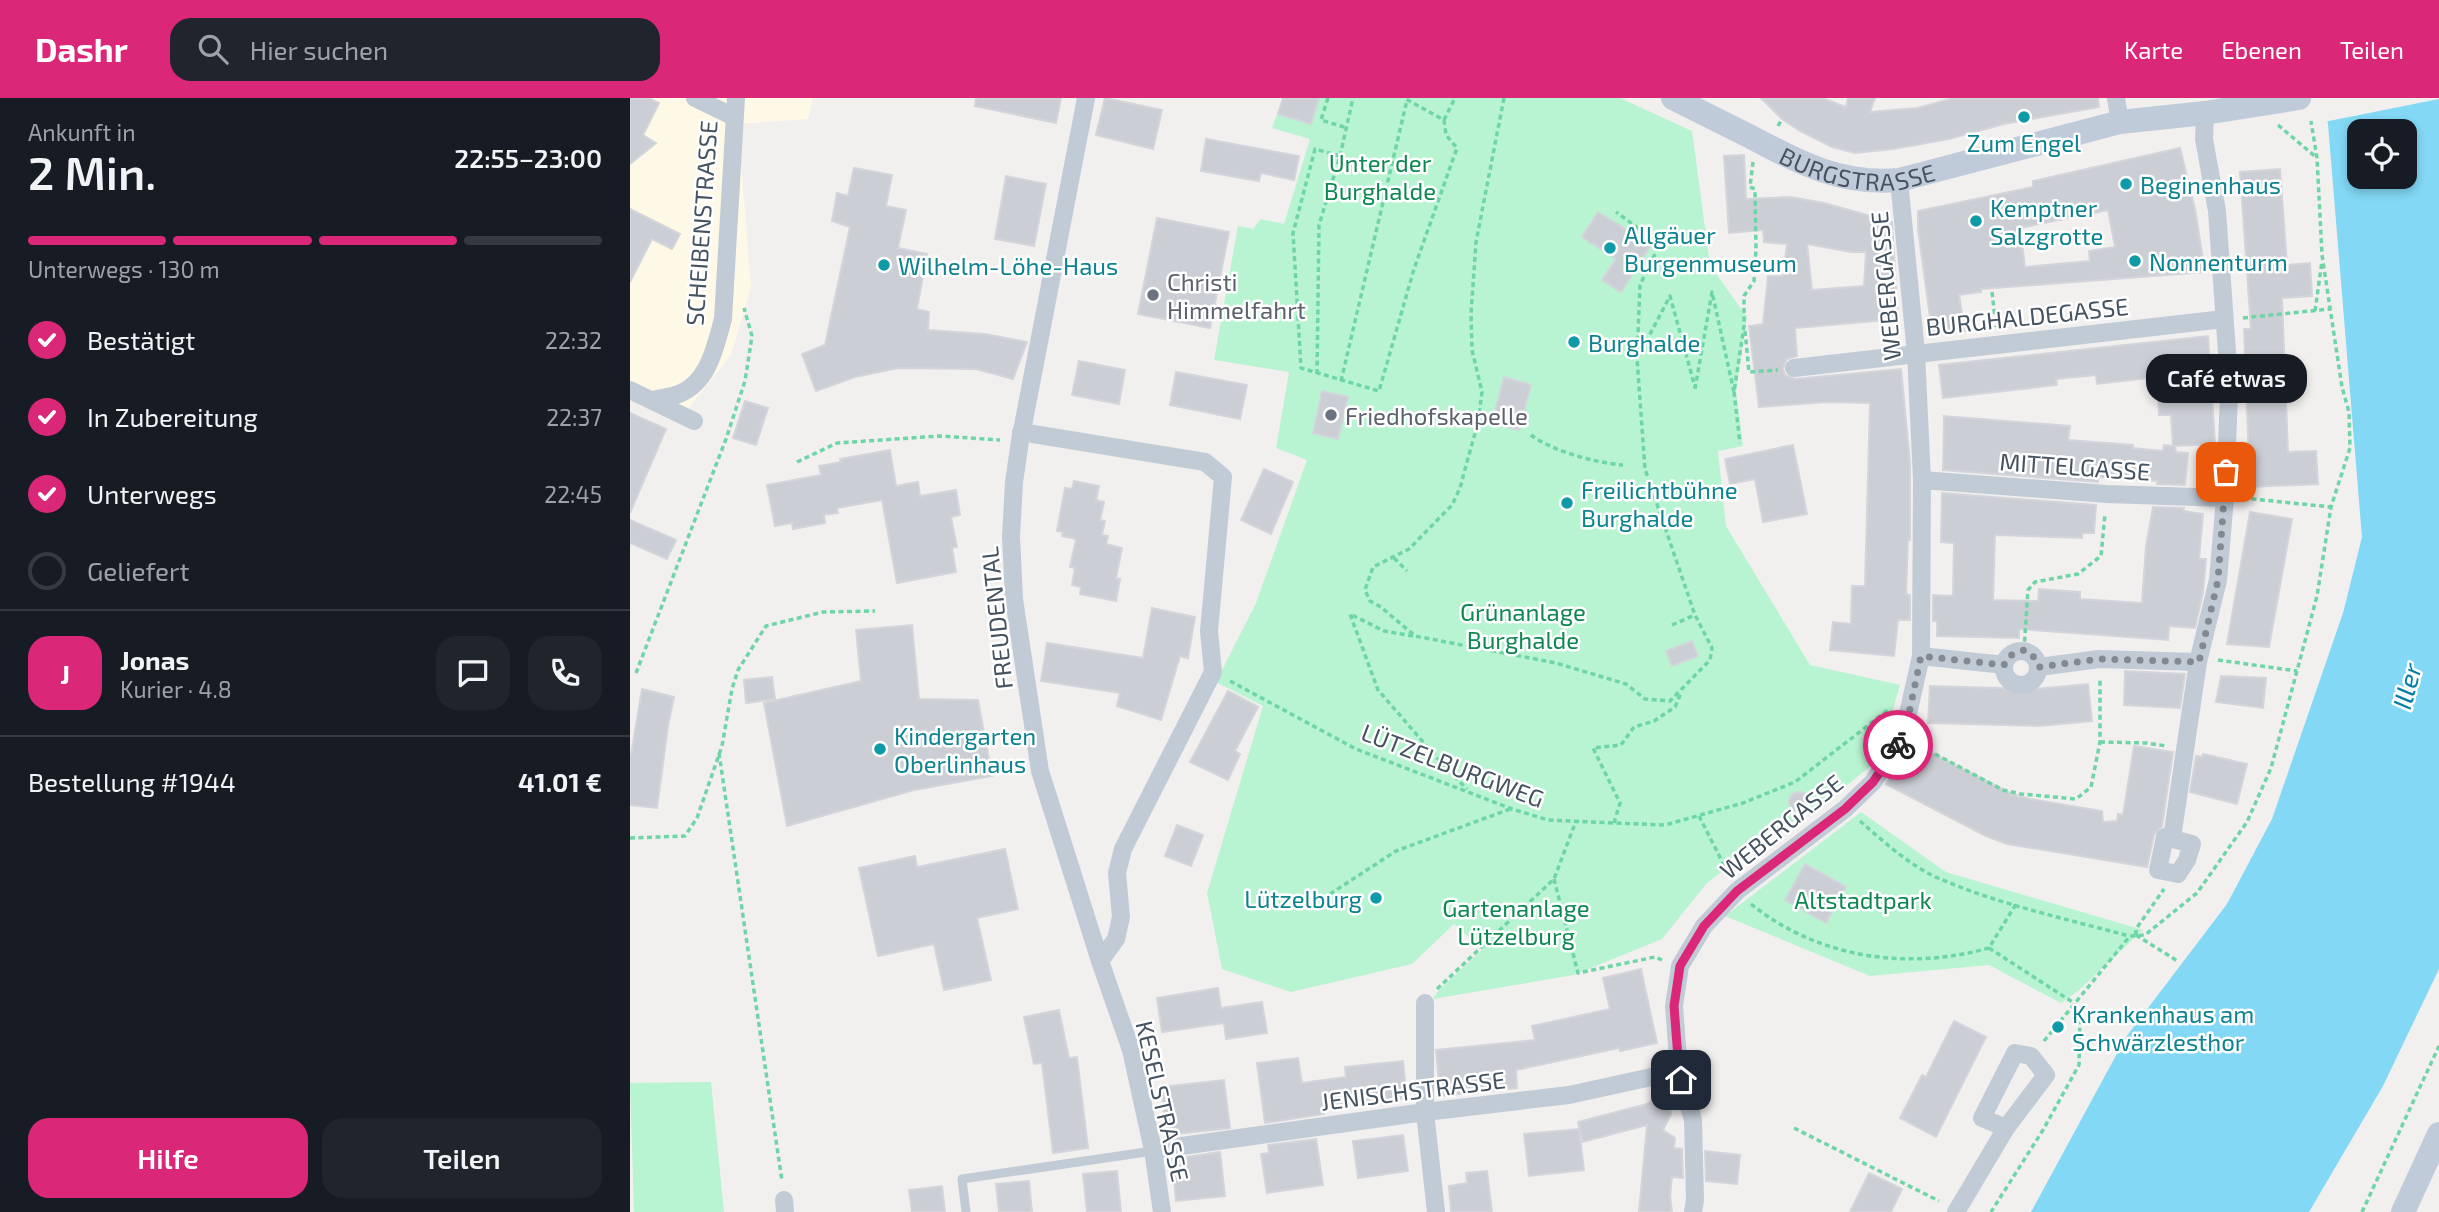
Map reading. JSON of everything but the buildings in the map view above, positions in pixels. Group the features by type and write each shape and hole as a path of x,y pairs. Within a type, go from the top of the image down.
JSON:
{"street":[{"path":"695,98 734,117"},
{"name":"SCHEIBENSTRASSE","path":"652,400 681,393 702,377 723,319 736,98"},
{"name":"FREUDENTAL","path":"1086,98 1020,436 1011,537 1014,599 1041,771 1100,961"},
{"name":"BURGSTRASSE","path":"1673,98 1711,107 1793,160 1823,172 1883,181 1899,180 2118,110 2299,98"},
{"path":"2178,874 2187,860 2192,844 2172,838 2207,661 2232,498 2229,393 2217,211 2204,139 2204,105"},
{"name":"WEBERGASSE","path":"1693,1212 1693,1120 1679,1071 1674,1006 1680,966 1704,926 1737,891 1845,809 1873,782 1903,736 1921,656 1922,480 1916,353 1899,180"},
{"name":"BURGHALDEGASSE","path":"1794,368 2224,319"},
{"path":"630,390 694,421"},
{"path":"1020,436 1205,462 1223,477 1209,631 1213,672 1123,849 1117,873 1121,917 1116,939 1100,961"},
{"name":"MITTELGASSE","path":"1922,480 2107,494 2232,498"},
{"path":"2024,650 2032,654 2039,667 2036,678 2020,685 2006,676 2004,665 2009,656 2024,650"},
{"path":"1921,656 2004,665"},
{"path":"2039,667 2099,659 2207,661"},
{"name":"KESELSTRASSE","path":"1100,961 1131,1050 1153,1150 1162,1212"},
{"path":"1425,1003 1425,1112 1436,1212"},
{"path":"1956,1211 2006,1128 2046,1075 2031,1056 2015,1053 1982,1118 2006,1128"},
{"name":"JENISCHSTRASSE","path":"1153,1150 1569,1095 1679,1071"},
{"path":"2403,1212 2439,1134"}],"lane":[{"path":"966,1212 962,1179 1153,1150"}],"path":[{"path":"1328,98 1321,120 1347,128"},
{"path":"1317,374 1319,225 1340,156 1353,98"},
{"path":"1340,156 1315,149 1293,233 1301,368 1341,382 1379,391 1414,269 1457,148 1446,135 1444,120 1455,98"},
{"path":"1415,636 1370,601 1365,590 1373,567 1409,549 1452,505 1460,488 1478,423 1482,392 1472,350 1471,314 1476,242 1504,98"},
{"path":"1341,382 1406,99 1444,120"},
{"path":"1845,809 1895,851 1938,878 2016,904 2130,936 2145,935 2197,892 2247,822 2271,768 2317,596 2331,507 2350,448 2349,412 2342,387 2322,255 2311,121"},
{"path":"2273,127 2280,125 2316,158"},
{"path":"1750,187 1755,189 1756,250 1754,281 1744,296 1749,372 1794,368"},
{"path":"1468,790 1378,690 1350,614 1384,631 1567,666 1626,684 1645,699 1670,701 1710,660 1712,648 1695,615 1646,469 1637,358 1640,285 1660,244 1616,212"},
{"path":"2315,311 2322,255"},
{"path":"1637,358 1670,296 1695,389 1712,292 1734,392 1740,443"},
{"path":"1992,292 1998,343"},
{"path":"636,673 726,439 745,381 752,336 741,300"},
{"path":"2252,318 2330,309"},
{"path":"1734,392 1744,326"},
{"path":"1594,343 1638,343"},
{"path":"1531,435 1540,442 1604,463 1622,464"},
{"path":"797,462 836,443 940,436 1020,436"},
{"path":"2024,650 2028,590 2035,582 2078,574 2101,556 2107,494"},
{"path":"2232,498 2331,507"},
{"path":"1394,558 1406,571"},
{"path":"630,838 685,836 697,818 719,753 738,670 766,626 823,612 875,611"},
{"path":"1672,625 1695,615"},
{"path":"2207,661 2297,671"},
{"name":"LÜTZELBURGWEG","path":"1213,672 1356,749 1512,809 1548,820 1665,825 1743,803 1795,782 1913,691"},
{"path":"1903,736 2003,790 2077,799 2091,787 2100,742 2100,674"},
{"path":"1614,823 1620,803 1593,748 1621,745 1634,727 1654,721 1675,707 1681,692"},
{"path":"2100,742 2146,743 2169,747"},
{"path":"719,753 785,1206"},
{"path":"1330,894 1396,851 1512,809"},
{"path":"1699,816 1737,891 1754,906 1791,930 1830,947 1863,956 1895,960 1974,953 1989,948 2016,904"},
{"path":"1425,1003 1554,879 1576,821"},
{"path":"2136,935 2136,929 2161,892 2178,874"},
{"path":"1554,879 1578,973 1655,957 1680,966"},
{"path":"2136,935 2179,962"},
{"path":"2031,1056 2130,936"},
{"path":"1989,948 2074,1003 2080,1015 2079,1065 1991,1212"},
{"path":"2362,1212 2439,1046"},
{"path":"1794,1128 1956,1211"}],"shaded area":[{"path":"630,98 813,98 808,119 738,124 751,288 731,355 679,420 630,396"}],"green space":[{"name":"Grünanlage Burghalde","path":"1283,98 1620,98 1692,131 1710,265 1747,317 1736,391 1743,446 1718,451 1726,526 1810,665 1900,685 1879,759 1834,796 1762,841 1707,883 1662,939 1574,975 1433,999 1438,991 1483,949 1454,924 1412,964 1291,992 1222,969 1207,893 1263,706 1216,682 1256,603 1307,460 1276,448 1289,372 1214,360 1238,226 1253,229 1261,219 1284,224 1310,139 1272,128"},
{"name":"Altstadtpark","path":"1861,812 1946,872 2143,930 2078,991 2061,1003 1989,965 1870,976 1725,916"},
{"path":"711,1082 724,1212 634,1212 630,1083"}],"water":[{"name":"Iller","path":"2322,98 2439,98 2439,969 2383,1086 2309,1212 2031,1212 2126,1037 2227,904 2272,819 2343,613 2362,537 2328,124"}],"pier":[{"path":"2319,98 2439,98 2439,99 2324,122"}],"way so far":[{"path":"1898,745 1906,728 1921,656 2004,665 2013,653 2024,650 2036,658 2039,667 2091,659 2199,662 2218,580 2226,472"}],"place":[{"name":"Zum Engel","path":"2024,117"},
{"name":"Beginenhaus","path":"2126,184"},
{"name":"Kemptner Salzgrotte","path":"1976,221"},
{"name":"Allgäuer Burgenmuseum","path":"1610,248"},
{"name":"Nonnenturm","path":"2135,261"},
{"name":"Wilhelm-Löhe-Haus","path":"884,265"},
{"name":"Christi Himmelfahrt","path":"1153,295"},
{"name":"Burghalde","path":"1574,342"},
{"name":"Friedhofskapelle","path":"1331,415"},
{"name":"Café etwas","path":"2226,472"},
{"name":"Freilichtbühne Burghalde","path":"1567,503"},
{"name":"Kindergarten Oberlinhaus","path":"880,749"},
{"name":"Lützelburg","path":"1376,898"},
{"name":"Krankenhaus am Schwärzlesthor","path":"2058,1027"}],"route":[{"path":"1681,1080 1674,1006 1680,966 1704,926 1737,891 1845,809 1873,782 1898,745"}],"park label":[{"name":"Unter der Burghalde","path":"1380,176"},
{"name":"Gartenanlage Lützelburg","path":"1516,921"}]}
